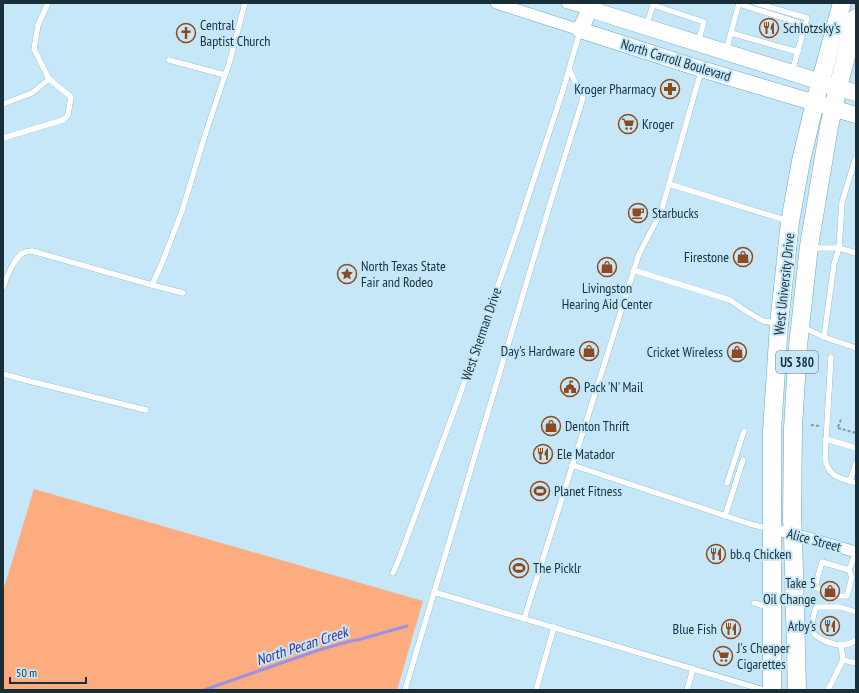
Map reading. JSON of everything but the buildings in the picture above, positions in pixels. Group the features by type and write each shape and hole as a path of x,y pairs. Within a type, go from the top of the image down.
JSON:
{"main road":[{"name":"West University Drive","path":"772,690 772,430 779,324 790,222 801,161 814,102 842,3"},
{"name":"West University Drive","path":"796,690 792,519 793,428 800,329 809,246 828,127 838,87 850,51 856,18"}],"street":[{"name":"North Carroll Boulevard","path":"496,3 701,69 856,115"},
{"name":"North Carroll Boulevard","path":"568,3 591,6 646,27 856,92"},
{"path":"580,30 591,6"},
{"path":"697,43 701,69"},
{"name":"Alice Street","path":"772,529 856,552"}],"lane":[{"path":"3,138 63,120 68,115 71,97 49,79 34,49 38,25 48,3"},
{"path":"152,285 182,211 229,64 245,3"},
{"path":"756,3 807,18 792,72"},
{"path":"726,52 739,4 806,25"},
{"path":"646,27 653,5 704,22 697,43"},
{"name":"West Sherman Drive","path":"392,573 399,559 456,403 515,235 570,69 580,30"},
{"path":"731,33 798,52"},
{"path":"170,60 225,75"},
{"path":"405,690 583,98 570,69"},
{"path":"524,619 638,254 661,212 701,69"},
{"path":"3,104 32,93 49,79"},
{"path":"824,337 834,264 839,248 842,202 856,159"},
{"path":"669,184 790,222"},
{"path":"809,246 818,248 839,248 856,253"},
{"path":"3,288 6,278 17,259 23,253 32,251 183,293"},
{"path":"633,270 730,300 763,321 779,324"},
{"path":"800,329 809,330 856,348"},
{"path":"831,357 825,458 826,465 833,475 853,482 856,463"},
{"path":"3,374 146,410"},
{"path":"727,483 744,431"},
{"path":"826,439 856,448"},
{"path":"725,516 743,460"},
{"path":"572,465 725,516 772,529"},
{"path":"839,594 846,596 852,577 849,570 856,552"},
{"path":"822,589 815,587 822,562 849,570"},
{"path":"434,592 694,669 746,687 764,690"},
{"path":"754,603 772,608"},
{"path":"856,612 840,607 816,607 813,618 813,632 817,637 841,645 851,644 856,640"},
{"path":"536,690 554,627"},
{"path":"828,690 843,660 841,645"},
{"path":"843,660 856,663"},
{"path":"687,690 694,669"}],"path":[{"path":"838,428 841,418"},
{"path":"811,426 819,426"},
{"path":"832,426 856,433"}],"shaded area":[{"path":"34,489 423,601 397,690 3,690 3,591"}],"waterway":[{"name":"North Pecan Creek","path":"204,690 319,650 407,626"}],"place":[{"name":"Schlotzsky's","path":"769,28"},
{"name":"Central Baptist Church","path":"186,33"},
{"name":"Kroger Pharmacy","path":"670,89"},
{"name":"Kroger","path":"628,124"},
{"name":"Starbucks","path":"638,213"},
{"name":"Firestone","path":"743,257"},
{"name":"Livingston Hearing Aid Center","path":"607,267"},
{"name":"North Texas State Fair and Rodeo","path":"347,274"},
{"name":"Day's Hardware","path":"589,351"},
{"name":"Cricket Wireless","path":"737,352"},
{"name":"Pack 'N' Mail","path":"570,387"},
{"name":"Denton Thrift","path":"551,426"},
{"name":"Ele Matador","path":"543,454"},
{"name":"Planet Fitness","path":"540,491"},
{"name":"bb.q Chicken","path":"716,554"},
{"name":"The Picklr","path":"519,568"},
{"name":"Take 5 Oil Change","path":"830,591"},
{"name":"Arby's","path":"830,626"},
{"name":"Blue Fish","path":"731,629"},
{"name":"J's Cheaper Cigarettes","path":"723,656"}]}
